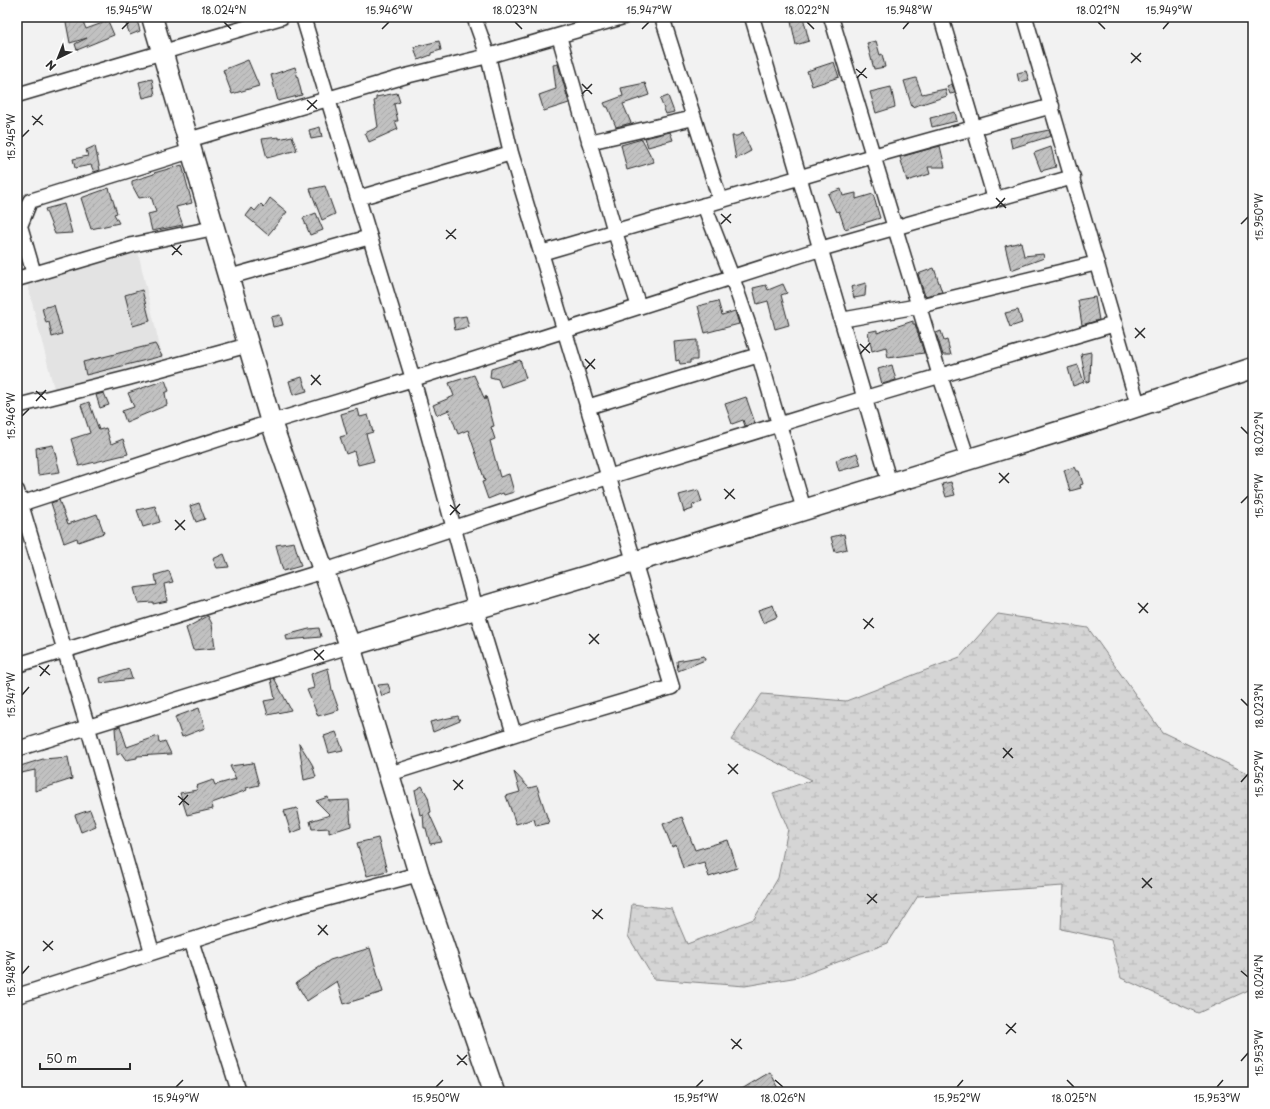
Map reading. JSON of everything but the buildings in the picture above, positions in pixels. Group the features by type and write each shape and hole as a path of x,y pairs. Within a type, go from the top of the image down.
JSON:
{"street":[{"path":"152,17 271,422 350,646 419,874 494,1092"},
{"path":"17,95 282,17"},
{"path":"303,17 413,379 476,609 514,734"},
{"path":"389,774 514,734 672,688 511,153 488,56 474,17"},
{"path":"34,274 20,226 30,201 328,99 406,76 488,56 623,17"},
{"path":"662,17 720,200"},
{"path":"752,17 890,484"},
{"path":"831,17 940,376 968,460"},
{"path":"941,17 995,199"},
{"path":"1025,17 1073,177 1138,405"},
{"path":"559,36 615,232 639,307"},
{"path":"541,253 799,177 1052,106"},
{"path":"589,142 694,118"},
{"path":"358,198 511,153"},
{"path":"152,952 88,728 18,500 413,379 820,249 1073,177"},
{"path":"704,205 732,277 759,355 804,510"},
{"path":"17,279 132,245 214,228"},
{"path":"229,277 370,236"},
{"path":"841,320 919,306 1097,263"},
{"path":"17,665 324,571 608,477 865,398 1114,324"},
{"path":"17,406 249,345"},
{"path":"587,407 759,355"},
{"path":"17,750 350,646 634,562 968,460 1084,424 1253,368"},
{"path":"17,996 295,907 419,874"},
{"path":"191,940 239,1092"}],"shaded area":[{"path":"138,252 162,356 166,362 54,389 27,283"}],"green space":[{"path":"998,614 1088,628 1162,732 1253,776 1253,988 1198,1013 1121,978 1111,940 1061,929 1063,886 918,896 888,943 798,977 745,986 654,979 628,936 632,904 672,909 687,944 754,919 778,878 788,829 773,793 812,780 731,740 762,694 846,701 960,657"}]}
